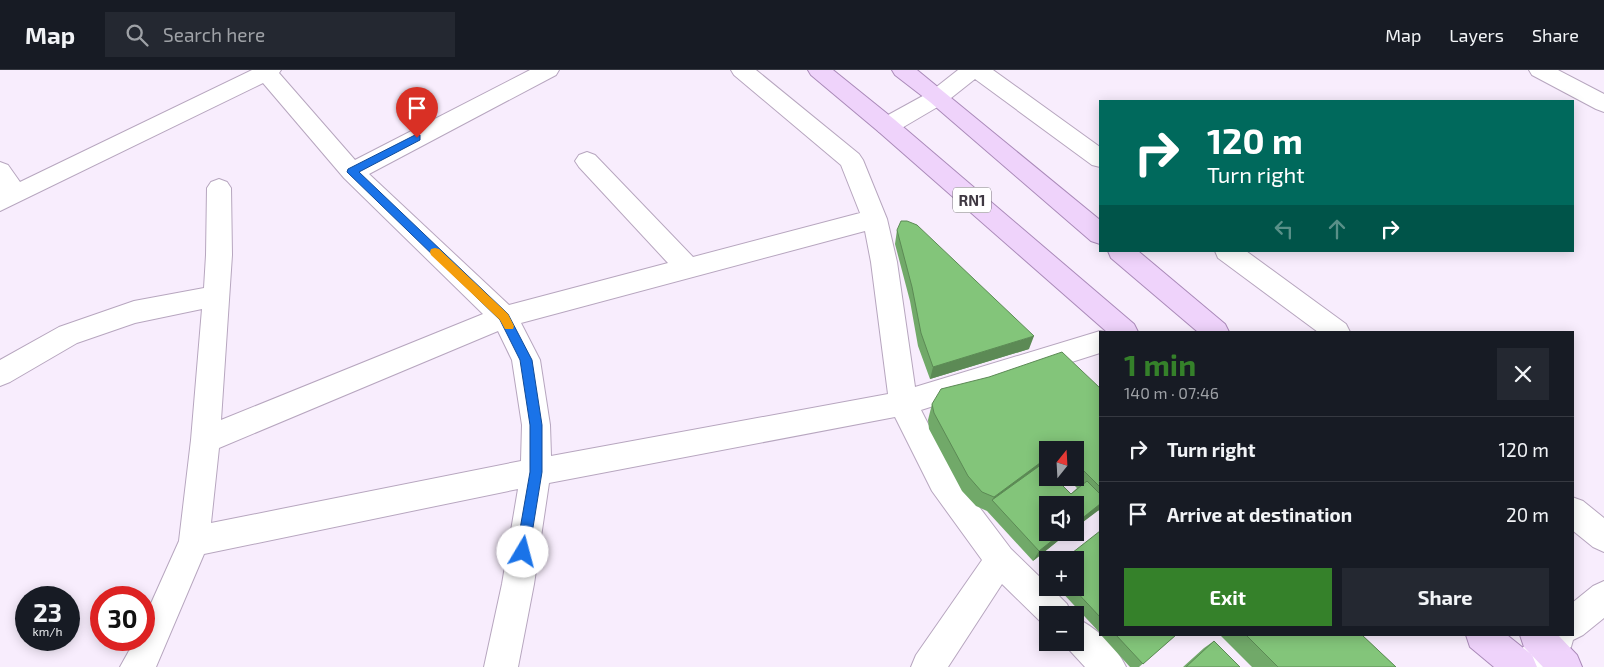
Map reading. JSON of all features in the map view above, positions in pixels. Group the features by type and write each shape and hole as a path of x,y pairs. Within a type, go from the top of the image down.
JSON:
{"main road":[{"name":"RN1","path":"819,70 887,126 1124,331"},
{"path":"903,70 938,97 1099,233"},
{"path":"1121,252 1215,331"},
{"path":"1483,636 1520,667"}],"street":[{"path":"352,172 548,70"},
{"path":"742,70 851,160 875,219 892,313 903,403 942,481 1000,560 1047,606"},
{"path":"887,126 938,97 972,70"},
{"path":"978,70 1099,158"},
{"path":"1540,70 1604,104"},
{"path":"0,171 8,198 268,71 352,172 504,317 526,360 536,425 536,472 518,584 500,667"},
{"path":"587,161 688,268"},
{"path":"137,667 144,657 194,541 205,440 219,255 219,188"},
{"path":"205,440 504,317 875,219"},
{"path":"1228,252 1336,331"},
{"path":"0,374 76,332 134,312 216,296"},
{"path":"194,541 536,472 903,403 1099,342"},
{"path":"1574,513 1604,537"},
{"path":"928,667 1000,560"},
{"path":"1574,622 1604,597"},
{"path":"1084,643 1109,667"}],"building":[{"path":"901,221 917,225 1034,336 933,367 921,333 912,287 897,230"},
{"path":"1062,352 1099,387 1099,486 1084,471 1084,441 1039,441 1039,464 994,497 982,492 968,476 934,413 932,404 941,389 989,377"},
{"path":"1039,466 1039,486 1063,486 1071,494 1081,486 1084,486 1087,481 1099,493 1099,505 1084,517 1084,496 1039,496 1039,541 1052,541 1039,551 992,500"},
{"path":"1099,532 1099,616 1080,596 1084,596 1084,551 1074,551"},
{"path":"1117,636 1175,636 1143,664"},
{"path":"1247,636 1363,636 1396,667 1278,667"},
{"path":"1214,641 1240,667 1186,667"}],"slow traffic":[{"path":"435,252 504,317 509,326"}],"route":[{"path":"417,138 352,172 504,317 526,360 536,425 536,472 523,552"}]}
